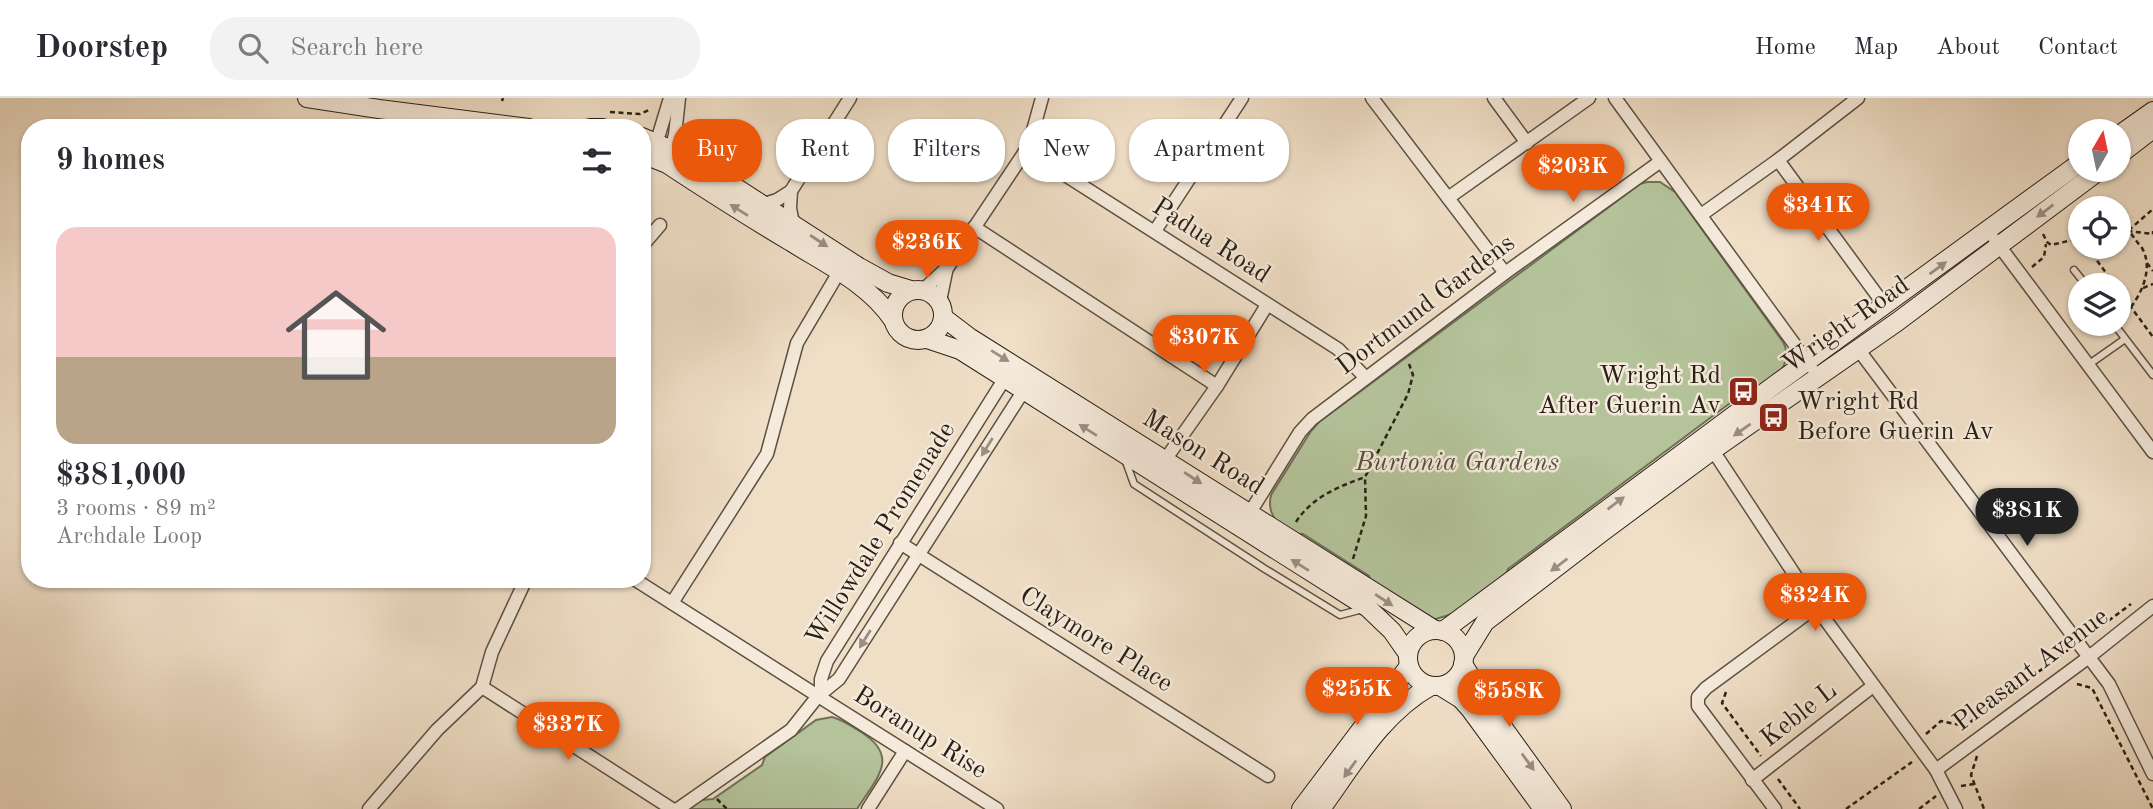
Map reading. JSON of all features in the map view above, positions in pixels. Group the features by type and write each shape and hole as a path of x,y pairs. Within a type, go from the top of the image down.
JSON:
{"street":[{"path":"307,98 458,119"},
{"path":"655,150 670,98"},
{"path":"655,150 679,98"},
{"path":"761,205 777,200 791,191 850,98"},
{"path":"1036,119 1042,98"},
{"path":"1155,231 1242,98"},
{"path":"1372,98 1505,273"},
{"path":"1494,98 1527,143"},
{"path":"1448,198 1589,98"},
{"path":"1615,98 1812,369"},
{"path":"1701,215 1778,160 1851,100"},
{"path":"2132,126 2153,111"},
{"path":"2132,145 2153,129"},
{"path":"655,150 761,205 888,283 930,292 942,310"},
{"path":"655,150 871,294 883,305 895,327 912,340 927,339 938,331 947,267"},
{"path":"893,320 895,304 899,298 917,290 947,267 1019,160"},
{"path":"1778,160 1885,306"},
{"name":"Dortmund Gardens","path":"1249,514 1300,432 1312,419 1505,273 1661,161"},
{"name":"Wright Road","path":"1439,631 1709,444 1812,369 1885,306 2068,172"},
{"name":"Padua Road","path":"1077,182 1338,349 1366,377"},
{"name":"Wright Road","path":"1812,369 1858,349 2084,182"},
{"path":"791,191 793,225"},
{"path":"651,236 660,225"},
{"path":"974,227 1217,386"},
{"path":"1988,231 2153,452"},
{"path":"672,603 767,454 797,343 839,272"},
{"path":"1165,460 1217,386 1267,305"},
{"name":"Mason Road","path":"942,310 981,344 1439,631"},
{"name":"Mason Road","path":"927,339 960,349 1368,608 1392,631 1408,660"},
{"path":"1858,349 2109,684 2153,774"},
{"name":"Willowdale Promenade","path":"820,694 821,679 827,661 1005,378"},
{"name":"Willowdale Promenade","path":"678,809 791,730 820,694 839,679 1024,390"},
{"path":"1709,444 1816,607 1936,770 1956,809"},
{"name":"Wright Road","path":"1464,660 1485,622 1709,444"},
{"name":"Claymore Place","path":"900,543 1268,776"},
{"path":"369,809 437,730 482,687 492,652 522,588"},
{"name":"Boranup Rise","path":"648,588 820,694 998,809"},
{"name":"Pleasant Avenue","path":"1936,770 2153,606"},
{"path":"1775,809 1698,706 1698,697 1706,688 1816,607"},
{"path":"1301,809 1408,660 1411,645 1418,637 1439,631 1457,640 1464,660 1497,719 1562,809"},
{"path":"1408,660 1417,679 1435,686 1470,709 1543,809"},
{"path":"1321,809 1388,718 1413,696 1455,679 1464,660"},
{"name":"Keble L","path":"1752,780 1873,686"},
{"path":"482,687 672,809"},
{"path":"868,809 905,751"}],"lane":[{"path":"2088,365 2125,338 2153,375"}],"path":[{"path":"604,119 605,112 640,114 652,108 665,113"},
{"path":"2131,228 2153,209"},
{"path":"2131,230 2152,234 2153,231"},
{"path":"2131,234 2142,248 2153,271"},
{"path":"2022,276 2044,257 2047,242"},
{"path":"2147,263 2143,288 2131,307 2153,337"},
{"path":"2143,288 2153,284"},
{"path":"1352,562 1366,516 1365,477 1408,394 1412,375 1409,363"},
{"path":"1294,525 1305,509 1319,498 1365,477"},
{"path":"1846,809 1920,748 1941,721 1965,726 2132,603"},
{"path":"2039,671 2050,685"},
{"path":"1728,682 1722,703 1800,809"},
{"path":"2076,684 2092,688 2153,809"},
{"path":"1973,720 1991,743 1977,757 1971,775 1984,809"},
{"path":"1919,809 1939,794 1943,802"},
{"path":"717,799 727,809"}],"green space":[{"name":"Burtonia Gardens","path":"1660,182 1675,192 1783,342 1787,356 1783,367 1774,377 1763,386 1753,386 1508,569 1505,579 1452,614 1436,619 1430,619 1371,583 1369,576 1303,534 1288,531 1277,522 1271,510 1271,495 1319,422 1640,184"},
{"path":"832,717 861,732 880,750 881,769 857,809 687,809 701,800 713,799 762,765 765,757 816,720"}],"place":[{"name":"Wright Rd After Guerin Av","path":"1744,391"},
{"name":"Wright Rd Before Guerin Av","path":"1774,417"}]}
